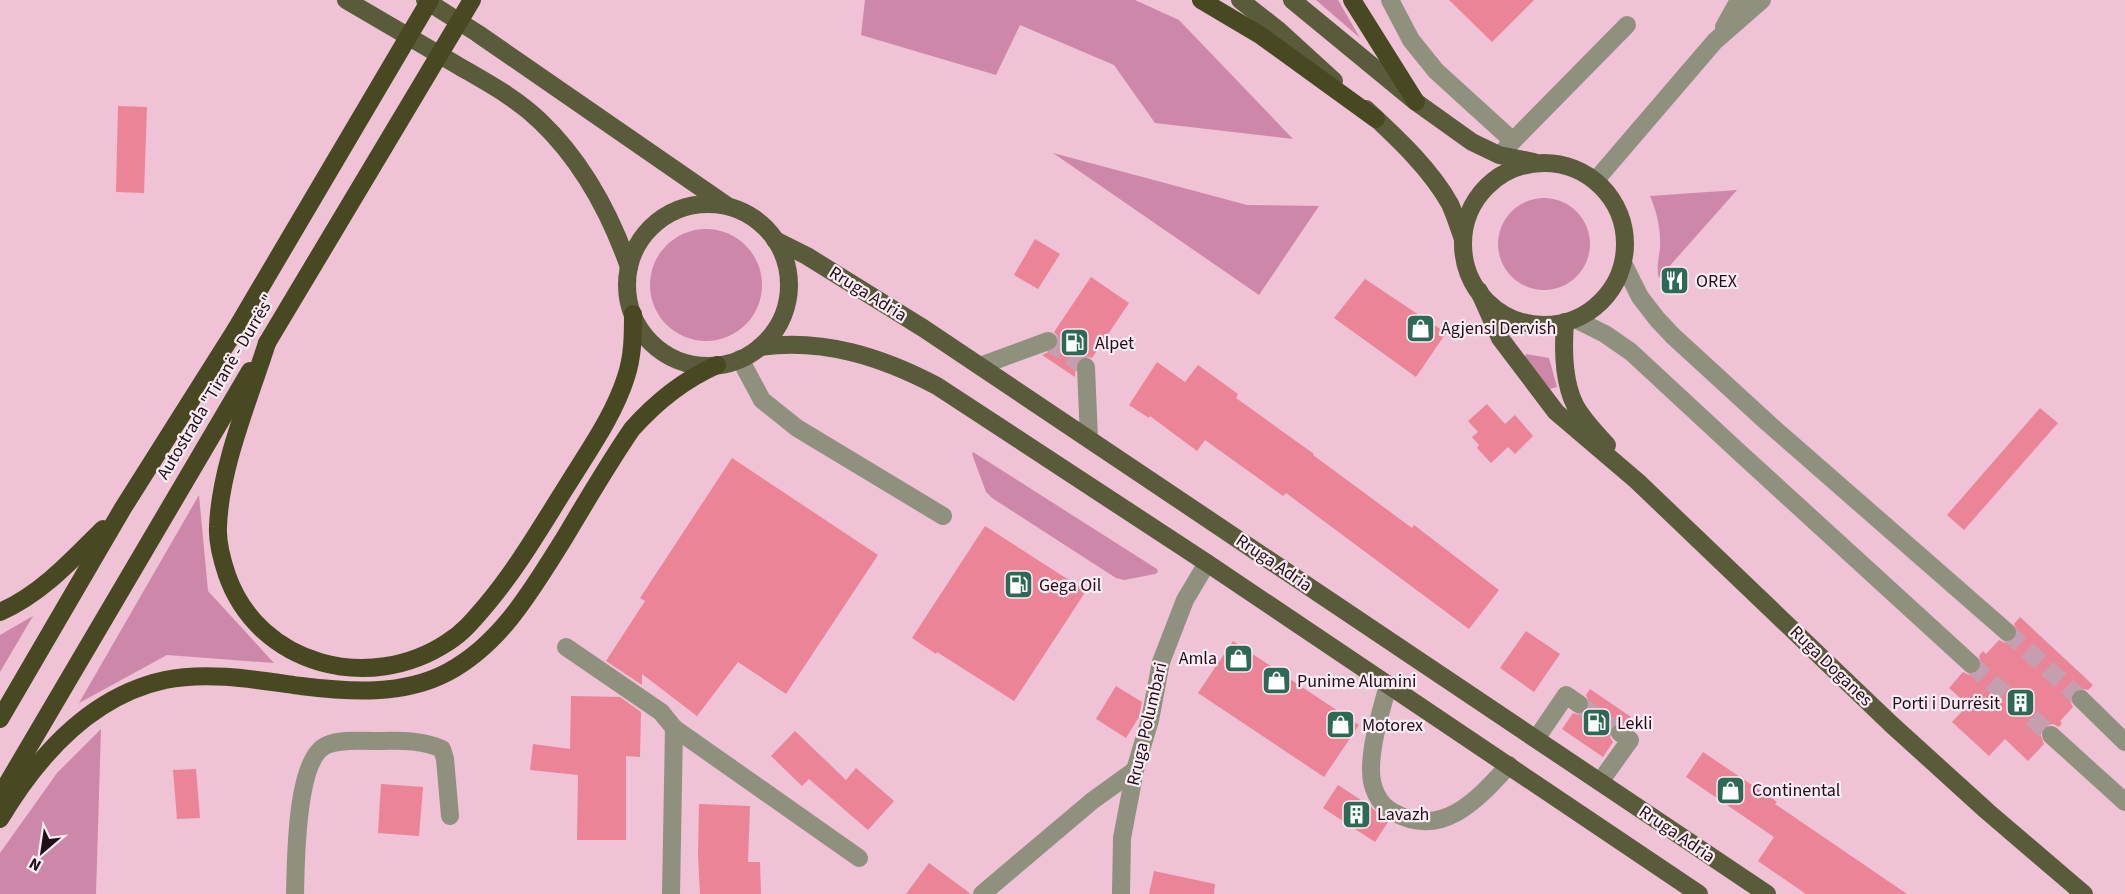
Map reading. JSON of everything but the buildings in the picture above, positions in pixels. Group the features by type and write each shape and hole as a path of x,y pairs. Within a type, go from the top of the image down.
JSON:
{"highway":[{"name":"Autostrada \"Tiranë - Durrës\"","path":"0,719 123,508 236,329 430,0"},
{"name":"Autostrada \"Tiranë - Durrës\"","path":"0,796 472,0"},
{"path":"1201,0 1260,35 1376,119"},
{"path":"1352,0 1416,102"},
{"path":"267,343 223,483 218,528 222,561 233,591 247,614 264,633 290,651 320,663 352,668 383,666 418,658 448,642 464,630 508,577 592,445 618,397 630,361 633,314"},
{"path":"0,819 28,777 70,730 99,707 143,686 167,680 214,677 327,689 384,690 406,687 433,679 462,663 481,649 499,631 531,592 632,429 647,412 680,385 696,374 717,365"},
{"path":"0,612 19,602 51,579 123,508"}],"main road":[{"path":"346,0 507,94 539,120 572,156 587,178 614,230 629,267"},
{"path":"425,0 477,33 728,206 750,216 768,230 786,261 789,284 786,308 776,329 760,347 740,359 717,365 694,364 672,357 652,343 638,324 627,291 629,267 637,245 651,226 670,213 681,208 704,204 728,206"},
{"path":"1240,0 1277,30 1400,141 1435,183 1450,205 1463,241 1468,273 1479,291 1500,338 1556,412 1637,481"},
{"path":"1292,0 1416,102 1472,142 1499,155 1568,167 1595,181 1609,195 1622,223 1625,243 1623,263 1615,283 1602,300 1585,314 1555,324 1533,324 1512,318 1494,307 1479,291"},
{"path":"1463,241 1471,209 1490,184 1508,172 1538,163"},
{"name":"Rruga Adria","path":"775,240 807,256 923,328 1767,894"},
{"path":"1570,320 1564,351 1574,402 1581,416 1637,481"},
{"name":"Rruga Adria","path":"760,347 779,344 837,348 894,365 937,386 1207,563 1699,894"},
{"name":"Ruga Doganes","path":"1637,481 1891,724 1988,813 2084,894"}],"street":[{"path":"1390,0 1411,40 1436,71 1513,141"},
{"path":"1715,41 1739,0"},
{"path":"1595,181 1715,41 1762,0"},
{"path":"1499,155 1627,25"},
{"path":"1623,263 1640,297 1673,336 2007,632"},
{"path":"1570,320 1611,337 1631,352 1971,664"},
{"path":"980,366 1048,341"},
{"path":"740,359 762,400 796,429 943,516"},
{"path":"1086,367 1089,440"},
{"name":"Rruga Polumbari","path":"1121,894 1122,838 1136,770 1150,720 1161,662 1185,600 1207,563"},
{"path":"566,647 661,712 674,728 859,858"},
{"path":"1388,685 1371,770 1373,787 1383,807 1405,819 1425,821 1444,819 1464,808 1483,793 1509,765"},
{"path":"1536,739 1566,695 1579,704"},
{"path":"2080,699 2125,742"},
{"path":"671,894 674,728"},
{"path":"1600,782 1630,740 1620,733"},
{"path":"2051,735 2125,802"},
{"path":"296,894 298,826 303,790 313,758 327,745 345,741 418,741 442,749 450,816"},
{"path":"982,894 1092,801 1136,770"}],"shaded area":[{"path":"865,0 1135,0 1179,20 1293,139 1155,123 1114,65 1020,25 996,75 861,35"},
{"path":"1316,0 1338,0 1360,38"},
{"path":"1053,153 1247,205 1319,206 1259,295"},
{"path":"1737,190 1659,278 1659,228 1650,196"},
{"path":"1544,198 1562,201 1577,211 1587,226 1590,244 1587,262 1577,277 1562,287 1544,290 1526,287 1511,277 1501,262 1498,244 1501,226 1511,211 1526,201"},
{"path":"706,229 727,233 746,245 758,264 762,285 758,306 746,325 727,337 706,341 685,337 666,325 654,306 650,285 654,264 666,245 685,233"},
{"path":"1526,354 1549,358 1557,387 1550,389 1525,358"},
{"path":"973,452 1157,569 1158,572 1124,580 1116,578 992,498 986,492"},
{"path":"199,495 208,591 274,663 167,655 79,703"},
{"path":"33,616 0,672 0,635"},
{"path":"101,729 96,894 0,894 0,853 57,773"}],"tunnel":[{"path":"1048,341 1086,367"},
{"path":"2007,632 2081,699"},
{"path":"1971,664 2051,735"},
{"path":"1579,704 1620,733"}],"place":[{"name":"OREX","path":"1675,281"},
{"name":"Agjensi Dervish","path":"1420,328"},
{"name":"Alpet","path":"1074,343"},
{"name":"Gega Oil","path":"1018,585"},
{"name":"Amla","path":"1238,658"},
{"name":"Punime Alumini","path":"1276,681"},
{"name":"Porti i Durrësit","path":"2021,703"},
{"name":"Lekli","path":"1596,723"},
{"name":"Motorex","path":"1341,725"},
{"name":"Continental","path":"1731,790"},
{"name":"Lavazh","path":"1356,814"}]}
